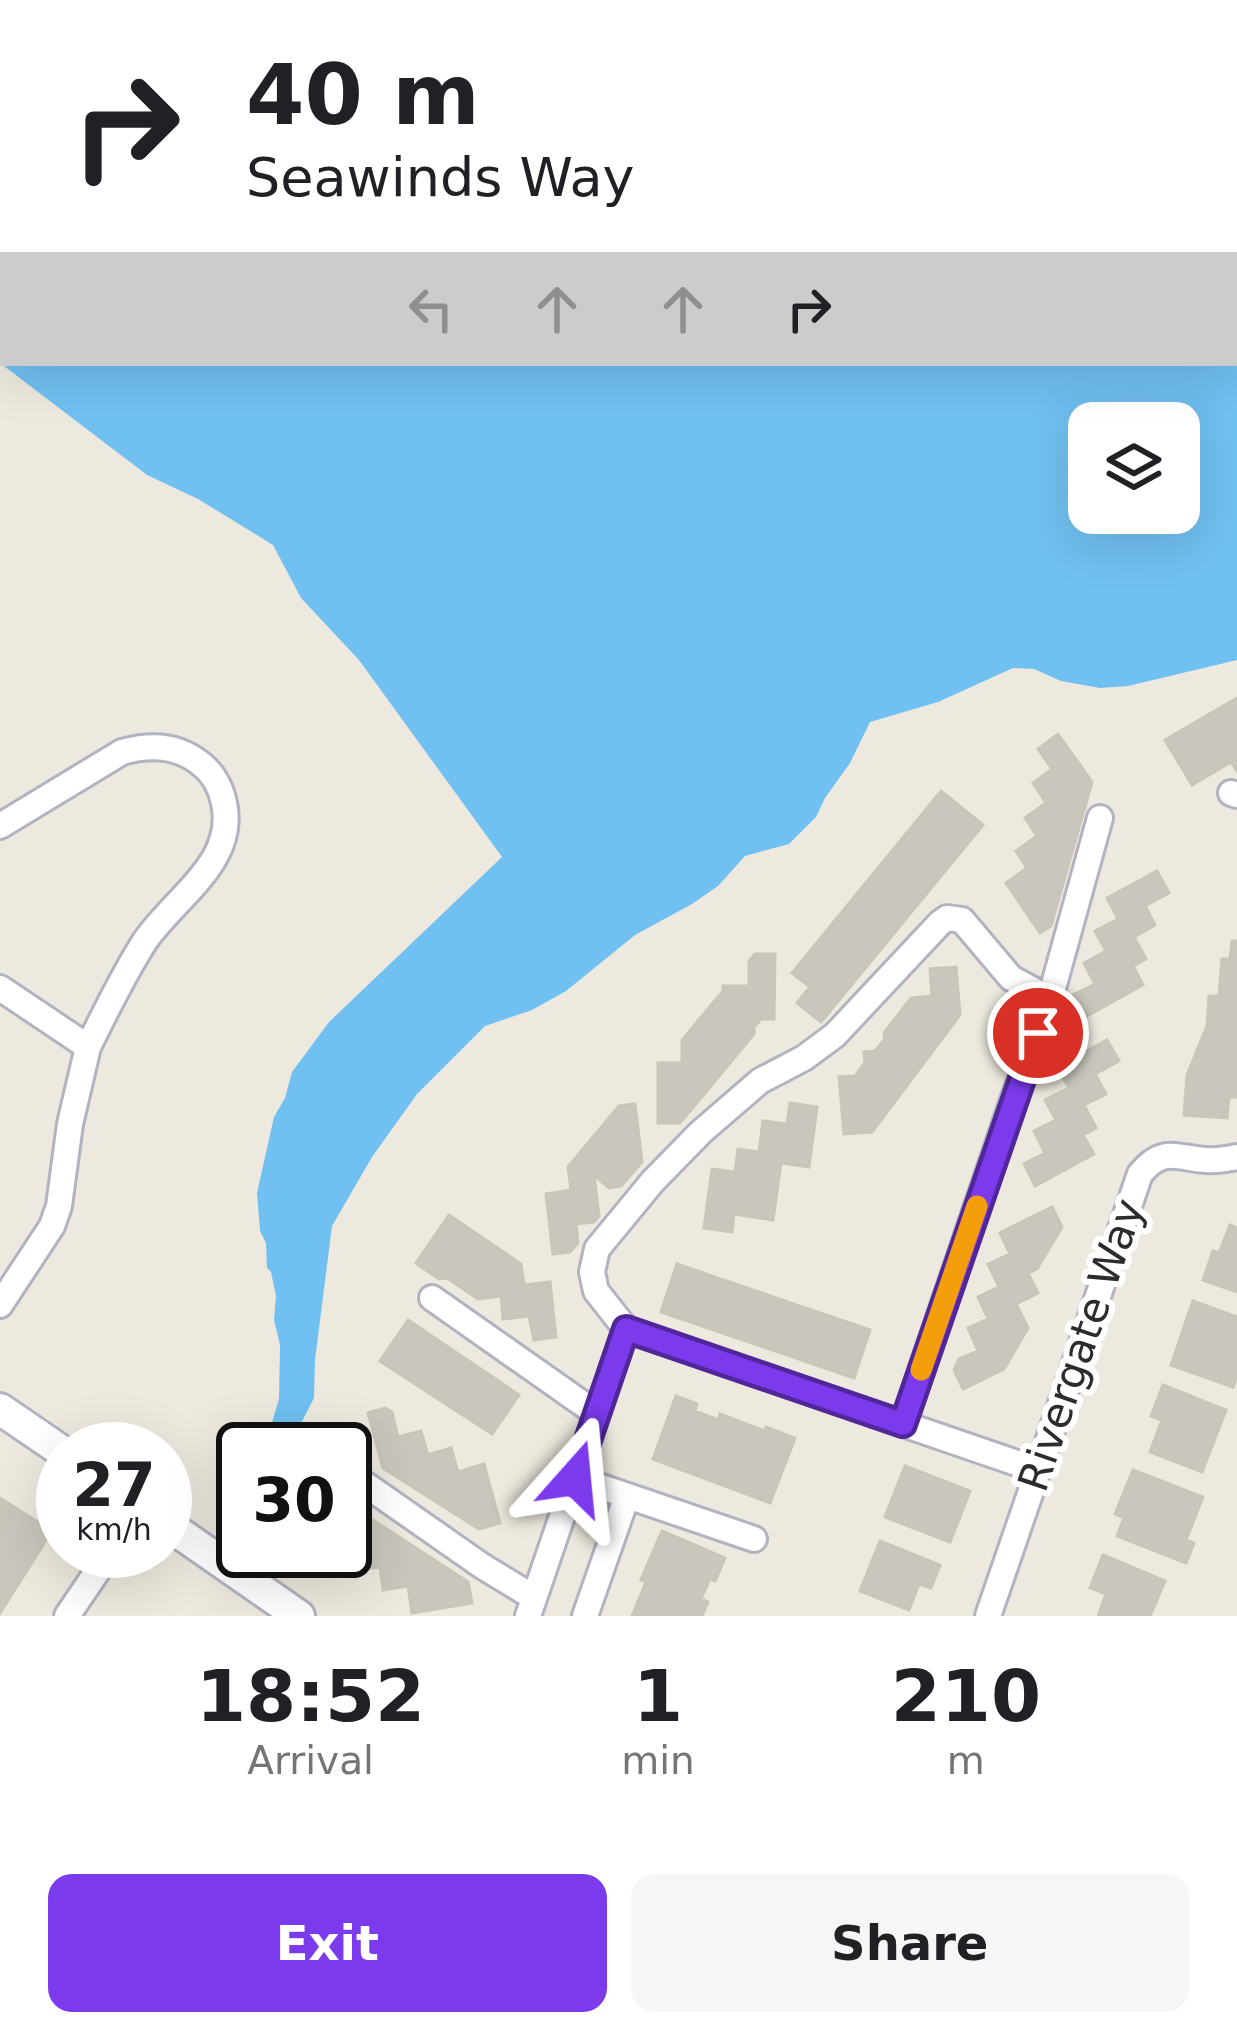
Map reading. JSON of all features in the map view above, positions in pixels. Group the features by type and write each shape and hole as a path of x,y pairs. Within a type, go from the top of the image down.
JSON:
{"street":[{"path":"0,826 122,752 141,747 179,751 200,763 214,777 224,798 227,821 215,861 147,938 88,1047 70,1124 59,1206 52,1226 0,1305"},
{"path":"903,1424 1050,999 1100,818"},
{"path":"1037,1470 626,1329 596,1291 592,1272 597,1250 653,1181 701,1132 760,1081 835,1035 947,918 962,920 1011,978 1050,999"},
{"path":"0,988 88,1047"},
{"name":"Rivergate Way","path":"988,1616 1140,1174 1162,1156 1209,1161 1237,1157"},
{"path":"432,1298 597,1414"},
{"path":"372,1489 482,1565 531,1606 626,1329"},
{"path":"0,1408 36,1433"},
{"path":"575,1478 754,1539"},
{"path":"585,1616 627,1496"},
{"path":"192,1546 261,1606 298,1616"},
{"path":"67,1616 93,1578"}],"water":[{"path":"4,366 1237,366 1237,660 1128,686 1100,688 1061,681 1034,669 1013,668 938,702 870,722 816,817 789,844 745,856 718,886 635,935 566,991 532,1010 485,1026 417,1094 372,1157 332,1226 314,1398 302,1422 272,1422 279,1399 280,1345 257,1193 274,1117 292,1072 329,1022 502,857 359,660 301,598 273,545 198,499 147,475"}],"building":[{"path":"1237,698 1237,771 1231,762 1192,785 1165,740"},
{"path":"1058,734 1092,782 1051,926 1040,933 1006,883 1027,868 1016,851 1037,836 1025,818 1046,803 1033,783 1052,769 1038,749"},
{"path":"941,791 983,825 821,1022 797,1003 810,987 792,973"},
{"path":"1157,871 1169,893 1145,906 1155,925 1134,937 1146,959 1133,966 1143,985 1085,1017 1073,995 1095,984 1084,963 1106,951 1095,931 1118,919 1107,898"},
{"path":"1232,941 1237,941 1237,1097 1229,1097 1227,1118 1184,1115 1187,1075 1207,1026 1209,996 1219,996 1222,959 1230,959"},
{"path":"755,954 775,954 774,1019 761,1019 754,1034 680,1123 658,1123 658,1063 682,1063 682,1040 723,986 749,986 749,961"},
{"path":"956,967 960,1015 872,1132 844,1134 839,1077 855,1076 865,1062 864,1052 875,1051 911,998 932,996 930,969"},
{"path":"1107,1040 1119,1061 1095,1074 1106,1094 1084,1105 1096,1128 1083,1135 1094,1154 1035,1186 1024,1164 1045,1153 1034,1131 1056,1120 1045,1100 1069,1088 1057,1067"},
{"path":"790,1103 817,1107 809,1167 781,1163 773,1220 734,1214 732,1232 704,1228 712,1169 735,1172 738,1149 759,1152 763,1121 787,1124"},
{"path":"635,1104 642,1162 621,1186 609,1188 594,1175 599,1216 594,1222 576,1224 578,1243 570,1252 553,1254 546,1194 571,1190 568,1167 619,1106"},
{"path":"1052,1207 1062,1227 1037,1269 1028,1273 1038,1293 1016,1304 1028,1328 1004,1369 963,1389 954,1370 959,1359 978,1351 968,1328 988,1319 978,1297 999,1287 988,1264 1010,1254 1000,1233"},
{"path":"449,1215 521,1264 524,1285 550,1282 556,1337 534,1340 529,1316 503,1319 501,1296 478,1299 416,1263"},
{"path":"1230,1225 1237,1228 1237,1292 1203,1280 1213,1251 1219,1253"},
{"path":"677,1264 870,1330 854,1378 661,1312"},
{"path":"1193,1301 1237,1317 1233,1387 1171,1365"},
{"path":"408,1320 519,1395 492,1434 380,1361"},
{"path":"1163,1385 1226,1410 1202,1472 1150,1452 1162,1420 1151,1416"},
{"path":"676,1396 718,1420 720,1414 795,1438 770,1503 653,1459"},
{"path":"385,1408 392,1412 398,1437 421,1431 428,1455 451,1448 458,1472 484,1464 500,1523 479,1529 383,1468 368,1413"},
{"path":"905,1466 970,1491 950,1542 885,1517"},
{"path":"1133,1470 1203,1497 1186,1540 1194,1543 1186,1563 1117,1536 1124,1518 1115,1514"},
{"path":"0,1498 36,1521 36,1556 0,1613"},
{"path":"372,1520 468,1582 472,1603 412,1613 408,1586 383,1590 380,1567 372,1568"},
{"path":"662,1531 725,1558 701,1599 708,1602 702,1616 632,1616"},
{"path":"880,1541 940,1565 931,1588 919,1584 909,1610 860,1591"},
{"path":"1103,1555 1165,1581 1150,1616 1098,1616 1106,1594 1090,1588"}],"slow traffic":[{"path":"921,1370 977,1206"}],"route":[{"path":"575,1478 626,1329 903,1424 1038,1033"}]}
